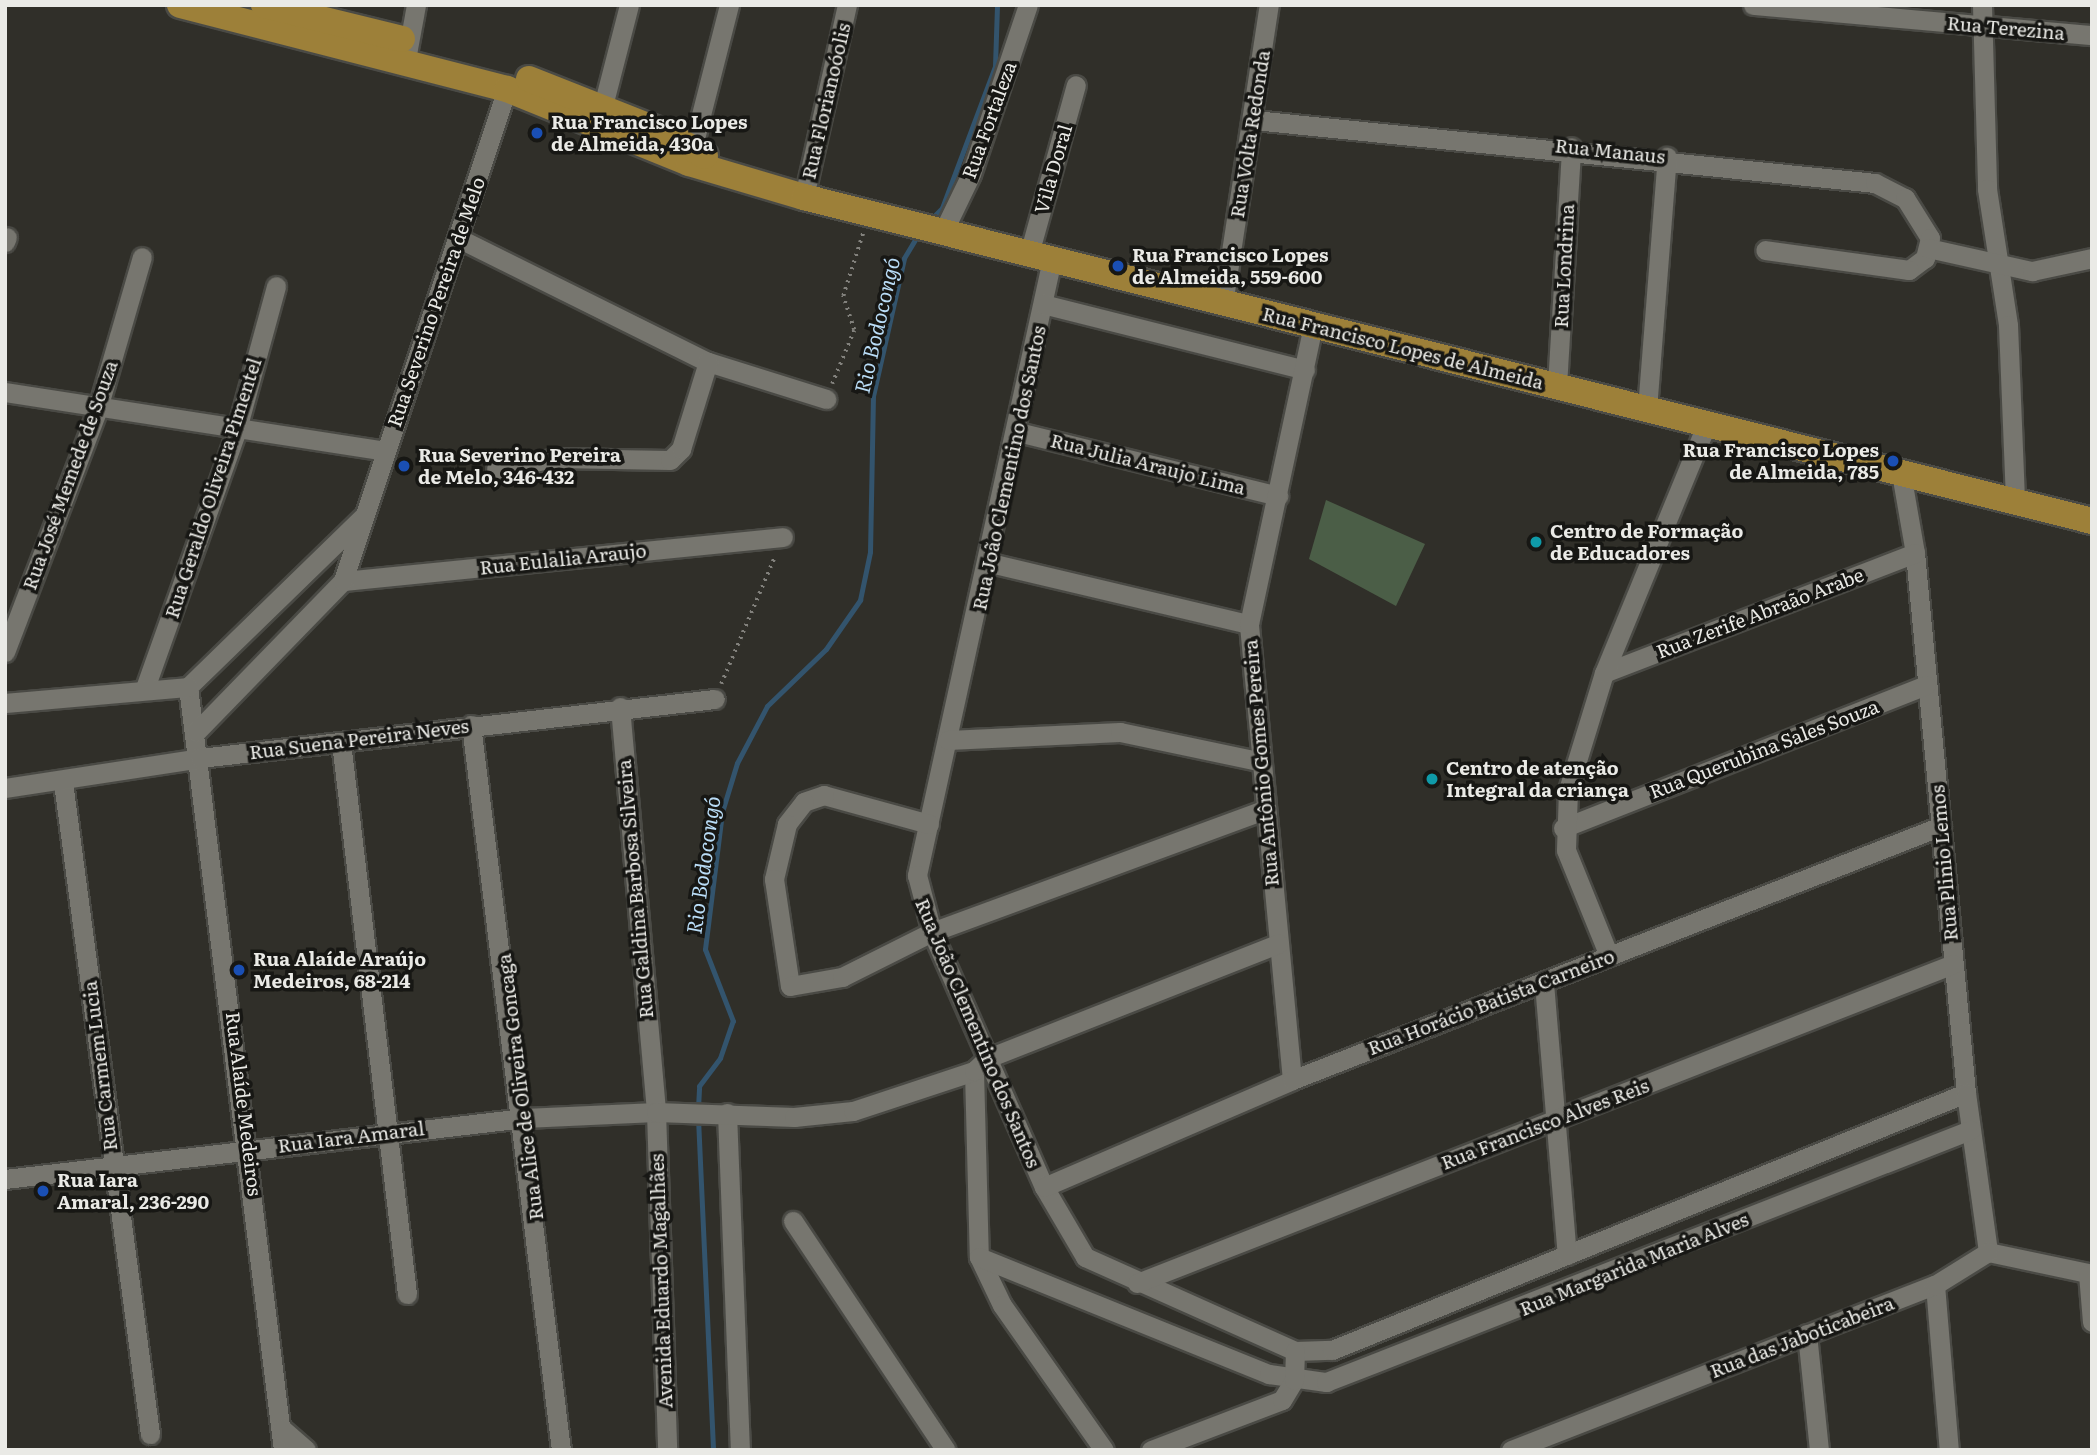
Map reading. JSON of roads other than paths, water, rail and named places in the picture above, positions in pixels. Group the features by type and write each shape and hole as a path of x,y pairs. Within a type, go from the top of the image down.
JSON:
{"main road":[{"name":"Rua Francisco Lopes de Almeida","path":"180,5 408,50 507,89 691,155"},
{"name":"Rua Francisco Lopes de Almeida","path":"264,5 603,106 716,167 804,197 2092,521"}],"street":[{"path":"408,50 416,5"},
{"path":"603,106 629,5"},
{"path":"691,155 729,5"},
{"name":"Rua Florianoóolis","path":"804,197 847,5"},
{"name":"Rua Fortaleza","path":"933,230 971,174 1028,5"},
{"name":"Rua Volta Redonda","path":"1223,304 1254,120 1269,5"},
{"name":"Rua Terezina","path":"1753,5 2092,35"},
{"path":"1982,5 1987,189 2008,325 2015,502"},
{"name":"Vila Doral","path":"1043,303 1041,256 1076,85"},
{"name":"Rua Severino Pereira de Melo","path":"196,732 343,581 385,451 460,239 507,89"},
{"name":"Rua Manaus","path":"1254,120 1571,147 1875,183 1917,212 1928,248"},
{"name":"Rua Londrina","path":"1557,386 1571,147"},
{"path":"1647,409 1667,157"},
{"path":"460,239 708,362 826,399"},
{"path":"1765,250 1909,270 1928,248 1999,269 2032,271 2092,258"},
{"name":"Rua José Memede de Souza","path":"5,652 98,408 142,257"},
{"name":"Rua Geraldo Oliveira Pimentel","path":"145,688 237,429 276,286"},
{"path":"1043,303 1306,370"},
{"name":"Rua João Clementino dos Santos","path":"1043,303 990,563 917,875 932,932 981,1064 1044,1187 1085,1257 1137,1283 1295,1351"},
{"name":"Rua Antônio Gomes Pereira","path":"1292,1080 1258,761 1250,624 1306,370 1313,326"},
{"path":"496,469 585,456 663,462 681,449 708,362"},
{"path":"5,392 385,451"},
{"path":"1609,956 1563,828 1568,790 1604,673 1707,423"},
{"name":"Rua Julia Araujo Lima","path":"1018,432 1278,496"},
{"name":"Rua Plinio Lemos","path":"1901,473 1915,553 1966,1093 1987,1252"},
{"name":"Rua Severino Pereira de Melo","path":"188,687 364,515"},
{"name":"Rua Eulalia Araujo","path":"343,581 783,537"},
{"name":"Rua Zerife Abraão Arabe","path":"1604,673 1915,553"},
{"path":"990,563 1250,624"},
{"name":"Rua Querubina Sales Souza","path":"1563,828 1926,685"},
{"path":"5,704 145,688 188,687 200,758"},
{"name":"Rua Suena Pereira Neves","path":"5,788 63,782 200,758 715,699"},
{"name":"Rua Galdina Barbosa Silveira","path":"620,708 666,1112"},
{"name":"Rua Alice de Oliveira Goncaga","path":"471,725 524,1118 561,1450"},
{"path":"948,740 1120,732 1258,761"},
{"path":"341,742 407,1294"},
{"name":"Rua Alaíde Medeiros","path":"200,758 251,1150 283,1450"},
{"name":"Rua Carmem Lucia","path":"63,782 111,1166 150,1434"},
{"path":"929,824 824,795 804,802 787,824 775,879 790,986 842,977 932,932 1264,810"},
{"name":"Rua Horácio Batista Carneiro","path":"1044,1187 1292,1080 1941,826"},
{"name":"Rua Iara Amaral","path":"5,1179 524,1118 666,1112 794,1117 853,1111 981,1064 1278,944"},
{"name":"Rua Francisco Alves Reis","path":"1137,1283 1953,964"},
{"path":"1544,983 1567,1255"},
{"path":"981,1064 979,1257 1002,1305 1104,1450"},
{"name":"Rua Margarida Maria Alves","path":"1295,1351 1359,1340 1966,1093"},
{"name":"Avenida Eduardo Magalhães","path":"666,1112 667,1450"},
{"path":"722,1113 740,1450"},
{"name":"Rua Margarida Maria Alves","path":"979,1257 1294,1380 1326,1382 1452,1335 1970,1130"},
{"path":"793,1221 946,1450"},
{"path":"1987,1252 2090,1274 2092,1322"},
{"name":"Rua das Jaboticabeira","path":"1511,1450 1935,1285 1987,1252"},
{"path":"1935,1285 1949,1450"},
{"path":"1807,1334 1818,1450"},
{"path":"1151,1450 1282,1400 1294,1380 1295,1351"},
{"path":"281,1428 306,1450"}],"waterway":[{"name":"Rio Bodocongó","path":"930,220 942,208 995,66 997,5"},
{"name":"Rio Bodocongó","path":"698,1108 699,1086 720,1058 733,1021 705,949 722,812 737,763 767,706 826,649 860,600 870,552 873,396 904,258 919,233"},
{"name":"Rio Bodocongó","path":"698,1118 713,1450"}],"place":[{"name":"Rua Francisco Lopes de Almeida, 430a","path":"537,133"},
{"name":"Rua Francisco Lopes de Almeida, 559-600","path":"1118,266"},
{"name":"Rua Francisco Lopes de Almeida, 785","path":"1893,461"},
{"name":"Rua Severino Pereira de Melo, 346-432","path":"404,466"},
{"name":"Centro de Formação de Educadores","path":"1536,542"},
{"name":"Centro de atenção Integral da criança","path":"1432,779"},
{"name":"Rua Alaíde Araújo Medeiros, 68-214","path":"239,970"},
{"name":"Rua Iara Amaral, 236-290","path":"43,1191"}]}
